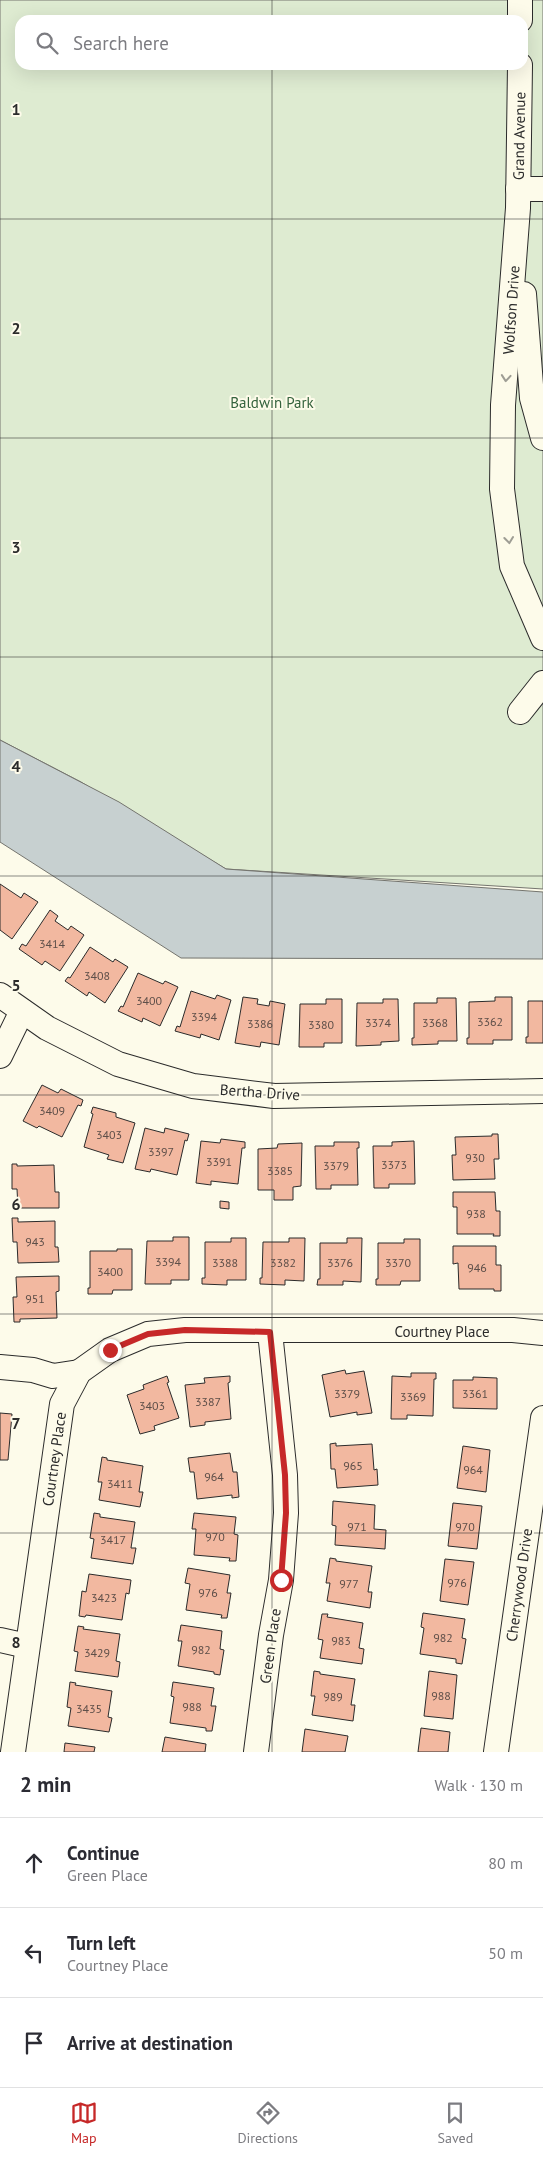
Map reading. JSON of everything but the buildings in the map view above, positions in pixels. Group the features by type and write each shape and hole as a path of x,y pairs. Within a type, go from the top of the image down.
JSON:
{"street":[{"path":"520,0 520,15"},
{"name":"Grand Avenue","path":"518,198 520,70"},
{"path":"518,198 543,189"},
{"name":"Wolfson Drive","path":"518,198 532,398 543,438"},
{"name":"Wolfson Drive","path":"518,198 504,406 502,489 512,566 543,638"},
{"path":"520,712 543,683"},
{"name":"Bertha Drive","path":"0,995 47,1028 118,1064 193,1086 274,1096 543,1091"},
{"path":"0,1056 22,1011"},
{"name":"Courtney Place","path":"12,1752 62,1404 79,1372 110,1350 148,1334 185,1330 270,1332 513,1330 543,1333"},
{"name":"Green Place","path":"256,1752 271,1634 281,1580 286,1513 285,1475 270,1332"},
{"path":"0,1367 33,1370 54,1376 79,1372"},
{"name":"Cherrywood Drive","path":"496,1752 543,1418"},
{"path":"0,1640 27,1646"}],"green space":[{"name":"Baldwin Park","path":"0,0 543,0 543,889 226,869 81,782 0,740"}],"shaded area":[{"path":"0,740 119,802 226,869 543,892 543,959 181,958 0,842"}],"route":[{"path":"110,1350 148,1334 185,1330 270,1332 285,1475 286,1513 281,1580"}]}
